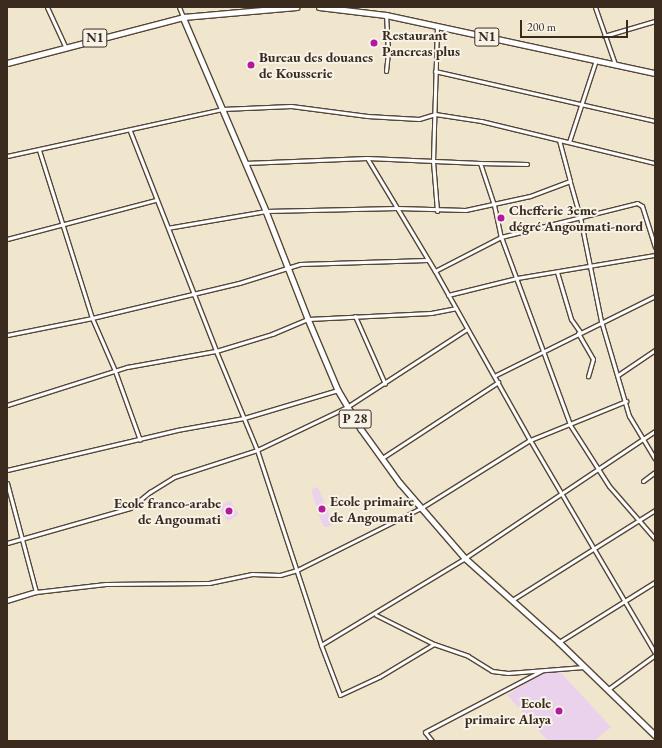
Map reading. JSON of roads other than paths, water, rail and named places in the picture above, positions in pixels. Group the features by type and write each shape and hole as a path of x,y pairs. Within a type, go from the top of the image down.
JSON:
{"highway":[{"name":"N1","path":"7,63 65,46 183,16 250,8 297,7"},
{"name":"N1","path":"319,7 338,8 386,15 655,72"}],"main road":[{"name":"P 28","path":"183,16 266,211 308,319 338,390 347,407 382,458 421,508 465,558 559,642 650,732 655,735"}],"street":[{"path":"47,7 65,46"},
{"path":"179,7 183,16"},
{"path":"594,7 615,64"},
{"path":"386,15 388,52 386,71"},
{"path":"604,36 655,21"},
{"path":"437,26 433,161 437,211"},
{"path":"569,142 596,60"},
{"path":"435,71 655,121"},
{"path":"7,156 130,131 222,108 302,107 367,116 418,119 435,114 481,122 655,163"},
{"path":"130,131 216,351 257,450 321,645 340,695 379,677 434,644"},
{"path":"559,140 580,217 601,321 633,423 655,460"},
{"path":"39,150 92,318 115,371 140,440"},
{"path":"245,163 366,158 527,164"},
{"path":"366,158 435,271 467,329 496,375 498,382 560,493 623,603 655,654 607,690"},
{"path":"480,163 494,205 501,237 517,278 541,352 570,425 596,469 655,539"},
{"path":"168,228 266,211 397,208 437,211 465,210 494,205 570,181"},
{"path":"7,239 63,226 156,200"},
{"path":"435,271 501,237 580,217 640,204 655,248"},
{"path":"448,295 517,278 655,255"},
{"path":"7,335 92,318 239,283 287,267 315,263 427,260"},
{"path":"557,272 571,319 594,359 588,376"},
{"path":"496,375 601,321 655,296"},
{"path":"7,405 115,371 216,351 272,334 308,319 424,314 456,308"},
{"path":"355,316 385,384"},
{"path":"7,543 24,540 130,508 150,492 174,477 257,450 347,407 385,384 467,329"},
{"path":"618,375 655,350"},
{"path":"382,458 498,382"},
{"path":"7,470 244,418 338,390"},
{"path":"7,601 36,592 106,584 209,583 252,574 280,575 297,570 421,508 530,440 626,401"},
{"path":"321,645 376,614 465,558 655,430"},
{"path":"643,481 655,472"},
{"path":"7,483 24,540 36,592"},
{"path":"512,600 592,548 655,510"},
{"path":"559,642 655,582"},
{"path":"376,614 434,644 468,656 492,672 508,673 584,667"},
{"path":"432,741 425,732 544,670"},
{"path":"650,732 655,728"}],"place":[{"name":"Restaurant Pancreas plus","path":"374,43"},
{"name":"Bureau des douanes de Kousserie","path":"251,65"},
{"name":"Chefferie 3eme dégré Angoumati-nord","path":"501,218"},
{"name":"Ecole primaire de Angoumati","path":"322,509"},
{"name":"Ecole franco-arabe de Angoumati","path":"229,511"},
{"name":"Ecole primaire Alaya","path":"559,711"}]}
